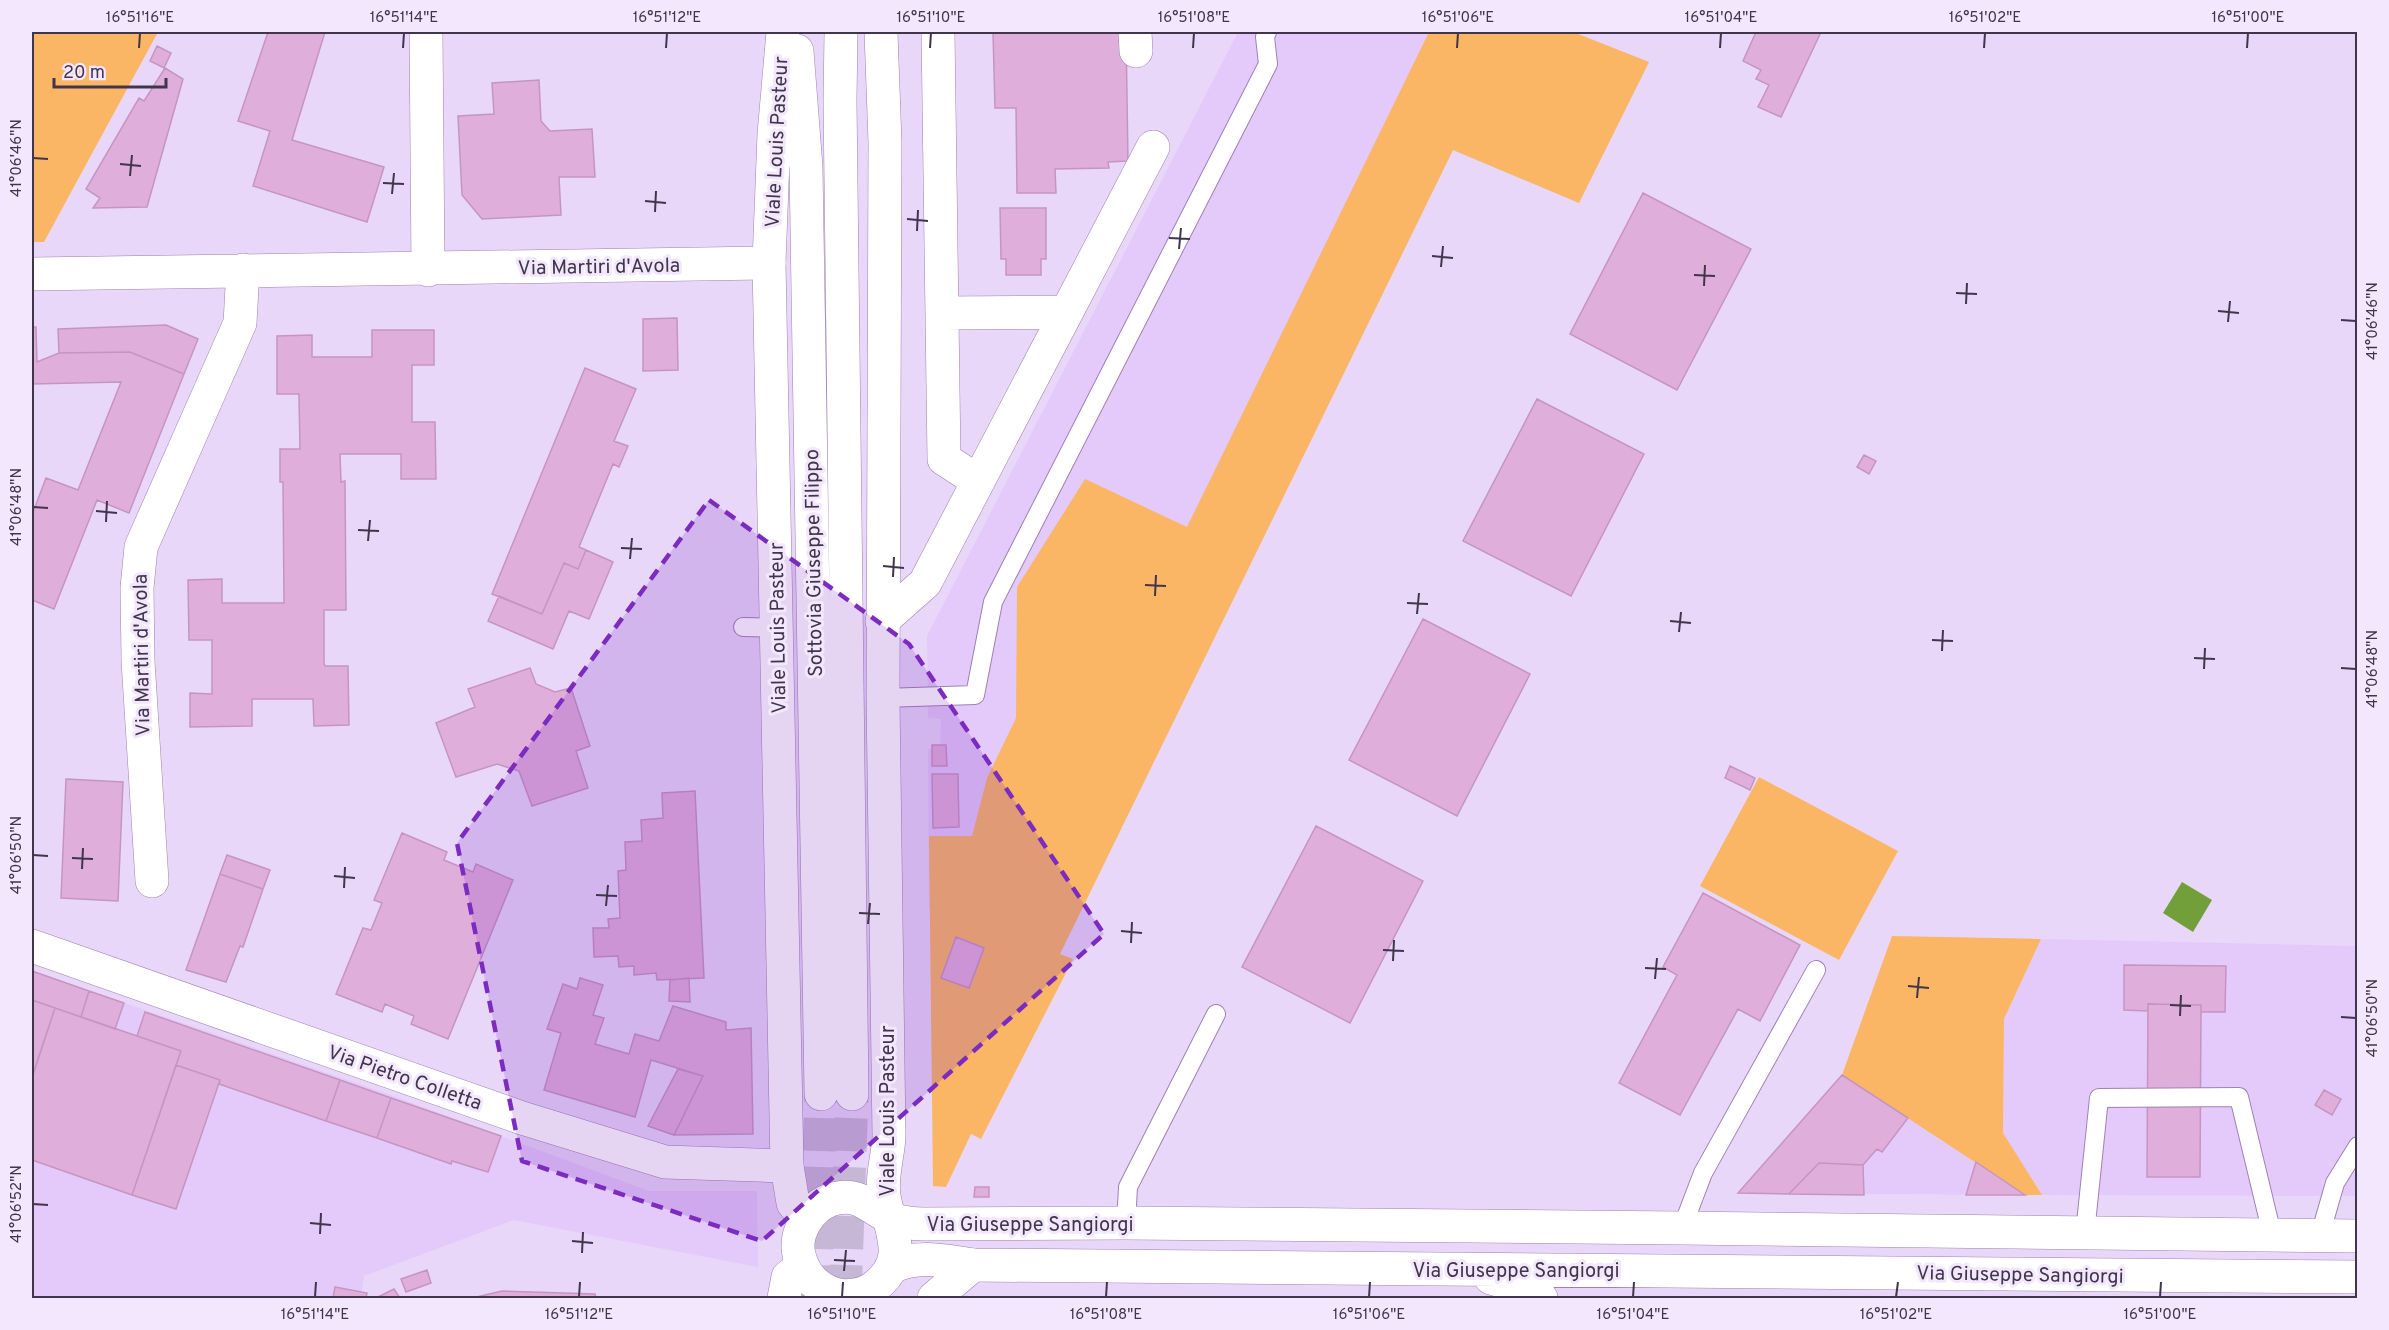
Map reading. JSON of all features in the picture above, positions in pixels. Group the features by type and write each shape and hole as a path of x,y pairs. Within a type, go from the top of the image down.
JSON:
{"main road":[{"path":"426,32 428,270"},
{"name":"Viale Louis Pasteur","path":"783,32 774,134 769,263 787,1166 793,1203 806,1220"},
{"name":"Sottovia Giuseppe Filippo","path":"795,32 807,179 836,1094 841,32"},
{"name":"Viale Louis Pasteur","path":"881,32 885,143 882,621 889,1137 884,1196 891,1218"},
{"path":"938,32 944,459 978,481"},
{"path":"882,621 925,583 1153,147"},
{"name":"Via Martiri d'Avola","path":"32,274 243,270 428,270 769,263"},
{"name":"Via Martiri d'Avola","path":"152,881 138,661 137,588 141,547 240,323 243,270"},
{"path":"942,313 1066,312"},
{"name":"Via Pietro Colletta","path":"32,946 522,1118 665,1162 787,1166"},
{"path":"846,1198 862,1200 891,1218 896,1251 883,1282 869,1291 854,1295 838,1295 810,1280 802,1266 798,1251 799,1234 806,1220 817,1208 831,1200 846,1198"},
{"name":"Via Giuseppe Sangiorgi","path":"891,1218 907,1224 1126,1223 2357,1234"},
{"name":"Via Giuseppe Sangiorgi","path":"883,1282 906,1261 918,1258 972,1265 2358,1277"},
{"path":"934,1299 972,1265"},
{"path":"784,1299 788,1277 802,1266"},
{"path":"1461,1269 1528,1288 1541,1299"},
{"path":"1618,1299 1635,1270"}],"lane":[{"path":"883,698 975,695 993,602 1268,64 1265,37 1267,32"},
{"path":"743,627 777,628"},
{"path":"1682,1228 1703,1173 1816,970"},
{"path":"1126,1223 1128,1187 1216,1014"},
{"path":"2085,1233 2099,1098 2239,1097 2272,1234"},
{"path":"2320,1235 2335,1182 2358,1146"}],"highlighted area":[{"path":"709,500 909,644 1104,934 762,1241 522,1161 457,843"}],"shaded area":[{"path":"32,32 158,32 44,242 32,242"},
{"path":"1238,32 1573,32 1649,62 1579,203 1453,150 1060,954 929,908 928,749 940,749 941,719 928,718 927,636"},
{"path":"1429,32 1573,32 1649,62 1579,203 1453,150 1060,954 1073,959 981,1139 971,1134 946,1187 933,1186 929,836 972,836 987,778 1016,718 1017,587 1085,479 1187,527"},
{"path":"1759,777 1898,851 1839,960 1700,886"},
{"path":"2182,882 2212,900 2193,932 2163,913"},
{"path":"1892,936 2041,939 2004,1019 2003,1133 2042,1195 2025,1195 1842,1075"},
{"path":"2041,939 2357,946 2357,1196 2042,1195 2003,1134 2004,1019"},
{"path":"32,971 391,1095 649,1191 757,1191 758,1267 514,1220 364,1276 361,1298 32,1298"},
{"path":"1842,1075 2025,1195 1738,1193"}],"building":[{"path":"268,32 325,32 292,140 384,167 367,222 253,186 270,131 238,121"},
{"path":"993,32 1126,32 1128,161 1108,162 1109,168 1055,169 1056,193 1017,193 1016,108 995,108"},
{"path":"1756,32 1821,32 1781,117 1758,107 1769,85 1756,79 1761,70 1743,61"},
{"path":"157,46 171,53 164,68 150,61"},
{"path":"165,68 183,79 147,207 93,208 100,198 86,189 139,98 144,101"},
{"path":"539,80 541,121 550,131 592,129 595,177 559,177 561,215 482,219 462,195 458,116 494,114 492,83"},
{"path":"1643,193 1751,249 1677,390 1570,334"},
{"path":"1000,208 1046,208 1046,259 1041,259 1041,275 1006,275 1006,259 1001,259"},
{"path":"677,318 678,370 643,371 643,319"},
{"path":"166,325 198,339 184,374 130,352 59,353 58,329"},
{"path":"32,327 36,327 37,362 59,353 130,352 184,374 129,513 97,500 54,609 32,600 32,515 46,478 78,490 121,382 32,384"},
{"path":"372,330 434,330 434,365 412,365 412,422 435,422 436,479 401,479 401,454 340,454 341,482 345,481 346,610 324,610 324,663 325,666 348,666 349,725 314,726 313,699 252,699 252,726 190,727 190,693 212,694 212,640 189,640 188,580 222,579 222,603 284,603 283,482 280,482 280,449 300,449 299,394 277,394 277,336 312,335 312,357 372,357"},
{"path":"585,368 636,389 614,441 628,446 619,467 613,464 579,547 586,550 578,569 564,563 542,614 492,594"},
{"path":"1537,399 1644,454 1571,596 1463,541"},
{"path":"1864,455 1876,461 1869,474 1857,467"},
{"path":"586,550 613,562 589,619 569,611 553,649 488,621 499,596 542,614 564,563 578,569"},
{"path":"1423,619 1530,674 1457,816 1349,760"},
{"path":"530,668 536,684 555,692 571,688 590,746 576,751 588,788 532,806 519,771 497,764 456,777 436,723 475,707 468,689"},
{"path":"932,745 946,745 947,766 932,766"},
{"path":"1730,766 1755,778 1750,790 1725,778"},
{"path":"932,774 958,774 959,827 933,828"},
{"path":"66,779 123,782 118,901 61,898"},
{"path":"695,791 704,978 657,980 656,973 634,975 634,966 619,967 618,956 594,957 593,928 609,928 608,919 620,918 618,871 626,870 625,842 642,841 641,820 663,818 662,793"},
{"path":"1316,826 1423,881 1350,1023 1242,967"},
{"path":"402,833 447,852 444,860 473,872 476,864 513,880 448,1039 411,1024 414,1016 385,1004 382,1012 336,994 363,928 371,930 382,903 374,900"},
{"path":"227,855 270,870 263,889 220,874"},
{"path":"220,874 263,889 243,947 240,946 226,982 186,970"},
{"path":"1703,893 1800,945 1760,1021 1738,1009 1680,1115 1619,1083 1677,975 1663,967"},
{"path":"956,937 984,948 969,988 941,978"},
{"path":"2124,965 2226,966 2225,1012 2201,1012 2201,1005 2148,1004 2148,1011 2124,1010"},
{"path":"32,971 89,991 81,1017 32,1000"},
{"path":"580,978 603,985 593,1015 604,1018 595,1044 629,1054 635,1034 659,1041 673,1006 726,1022 726,1030 751,1028 753,1134 674,1135 703,1076 651,1060 635,1117 544,1090 561,1033 547,1029 563,984 577,989"},
{"path":"689,978 690,1002 669,1001 670,980"},
{"path":"89,991 124,1003 115,1029 81,1017"},
{"path":"32,1000 55,1008 33,1074 32,1074"},
{"path":"2148,1004 2201,1005 2200,1177 2147,1177"},
{"path":"55,1008 181,1051 132,1195 32,1160 32,1078"},
{"path":"145,1012 340,1080 326,1121 219,1084 220,1080 176,1065 181,1051 137,1036"},
{"path":"176,1065 220,1080 176,1209 132,1195"},
{"path":"678,1069 703,1076 674,1135 648,1126"},
{"path":"1842,1075 1908,1118 1882,1152 1877,1149 1863,1165 1819,1163 1789,1194 1738,1193"},
{"path":"340,1080 391,1098 377,1138 326,1121"},
{"path":"2324,1090 2341,1099 2332,1115 2315,1105"},
{"path":"391,1098 501,1136 488,1172 452,1161 451,1164 377,1138"},
{"path":"1976,1162 2025,1195 1966,1195"},
{"path":"1819,1163 1863,1165 1864,1195 1789,1194"},
{"path":"975,1187 989,1187 989,1197 974,1197"},
{"path":"427,1270 431,1283 406,1292 401,1279"},
{"path":"335,1287 367,1293 366,1298 333,1298"},
{"path":"394,1289 400,1298 376,1298"},
{"path":"502,1291 595,1294 596,1298 472,1298"}],"tunnel":[{"path":"815,1298 821,1094"},
{"path":"845,1298 852,1094"}]}
